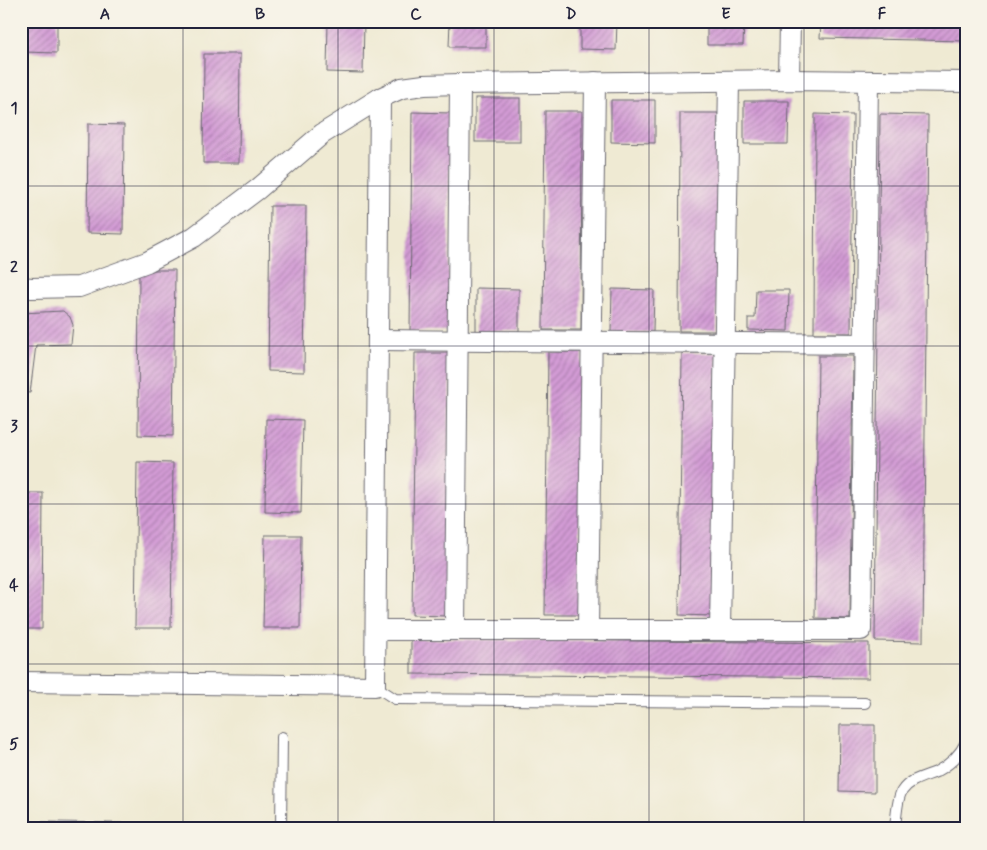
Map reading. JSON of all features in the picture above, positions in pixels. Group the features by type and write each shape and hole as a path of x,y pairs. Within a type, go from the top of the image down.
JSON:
{"street":[{"path":"789,80 790,21"},
{"path":"21,288 79,287 147,262 194,237 258,189 322,134 380,98 402,88 424,85 595,82 789,80 966,82"},
{"path":"720,630 729,81"},
{"path":"376,630 861,630 868,81"},
{"path":"588,630 595,82"},
{"path":"455,630 460,84"},
{"path":"21,682 375,686 380,98"},
{"path":"378,340 865,344"}],"lane":[{"path":"375,686 396,699 865,702"},
{"path":"281,829 282,737"},
{"path":"896,829 896,815 901,792 911,782 937,771 952,761 963,749 966,742"},
{"path":"21,827 142,829"}],"building":[{"path":"23,21 57,21 57,53 23,52"},
{"path":"328,21 364,21 363,73 327,72"},
{"path":"450,21 486,21 486,47 449,47"},
{"path":"580,21 617,21 616,50 580,49"},
{"path":"707,21 744,21 743,45 707,45"},
{"path":"821,21 966,21 966,41 820,38"},
{"path":"204,54 240,54 239,163 203,163"},
{"path":"475,98 520,98 520,142 475,142"},
{"path":"611,100 655,100 655,143 611,142"},
{"path":"744,101 789,101 788,144 744,144"},
{"path":"545,111 582,111 581,330 543,330"},
{"path":"412,112 450,113 448,331 410,331"},
{"path":"680,113 718,113 717,331 679,331"},
{"path":"815,114 853,115 851,333 814,333"},
{"path":"880,114 928,115 923,642 875,641"},
{"path":"88,124 124,125 123,234 87,233"},
{"path":"270,206 306,206 304,372 268,371"},
{"path":"139,270 175,270 173,436 138,435"},
{"path":"476,288 519,289 519,331 476,331"},
{"path":"612,289 654,290 653,332 611,332"},
{"path":"756,290 789,290 788,331 748,330 748,318 755,318"},
{"path":"63,311 70,317 73,325 71,344 36,345 30,393 21,392 21,313"},
{"path":"548,352 582,352 579,615 545,615"},
{"path":"415,353 450,353 447,616 412,615"},
{"path":"682,353 717,353 714,616 679,615"},
{"path":"818,356 853,356 850,619 815,618"},
{"path":"266,419 303,420 301,513 265,512"},
{"path":"137,462 173,463 171,628 135,628"},
{"path":"21,493 43,493 42,629 21,629"},
{"path":"265,535 301,535 300,628 263,628"},
{"path":"411,639 869,643 869,678 411,674"},
{"path":"840,725 875,725 875,792 839,791"}]}
